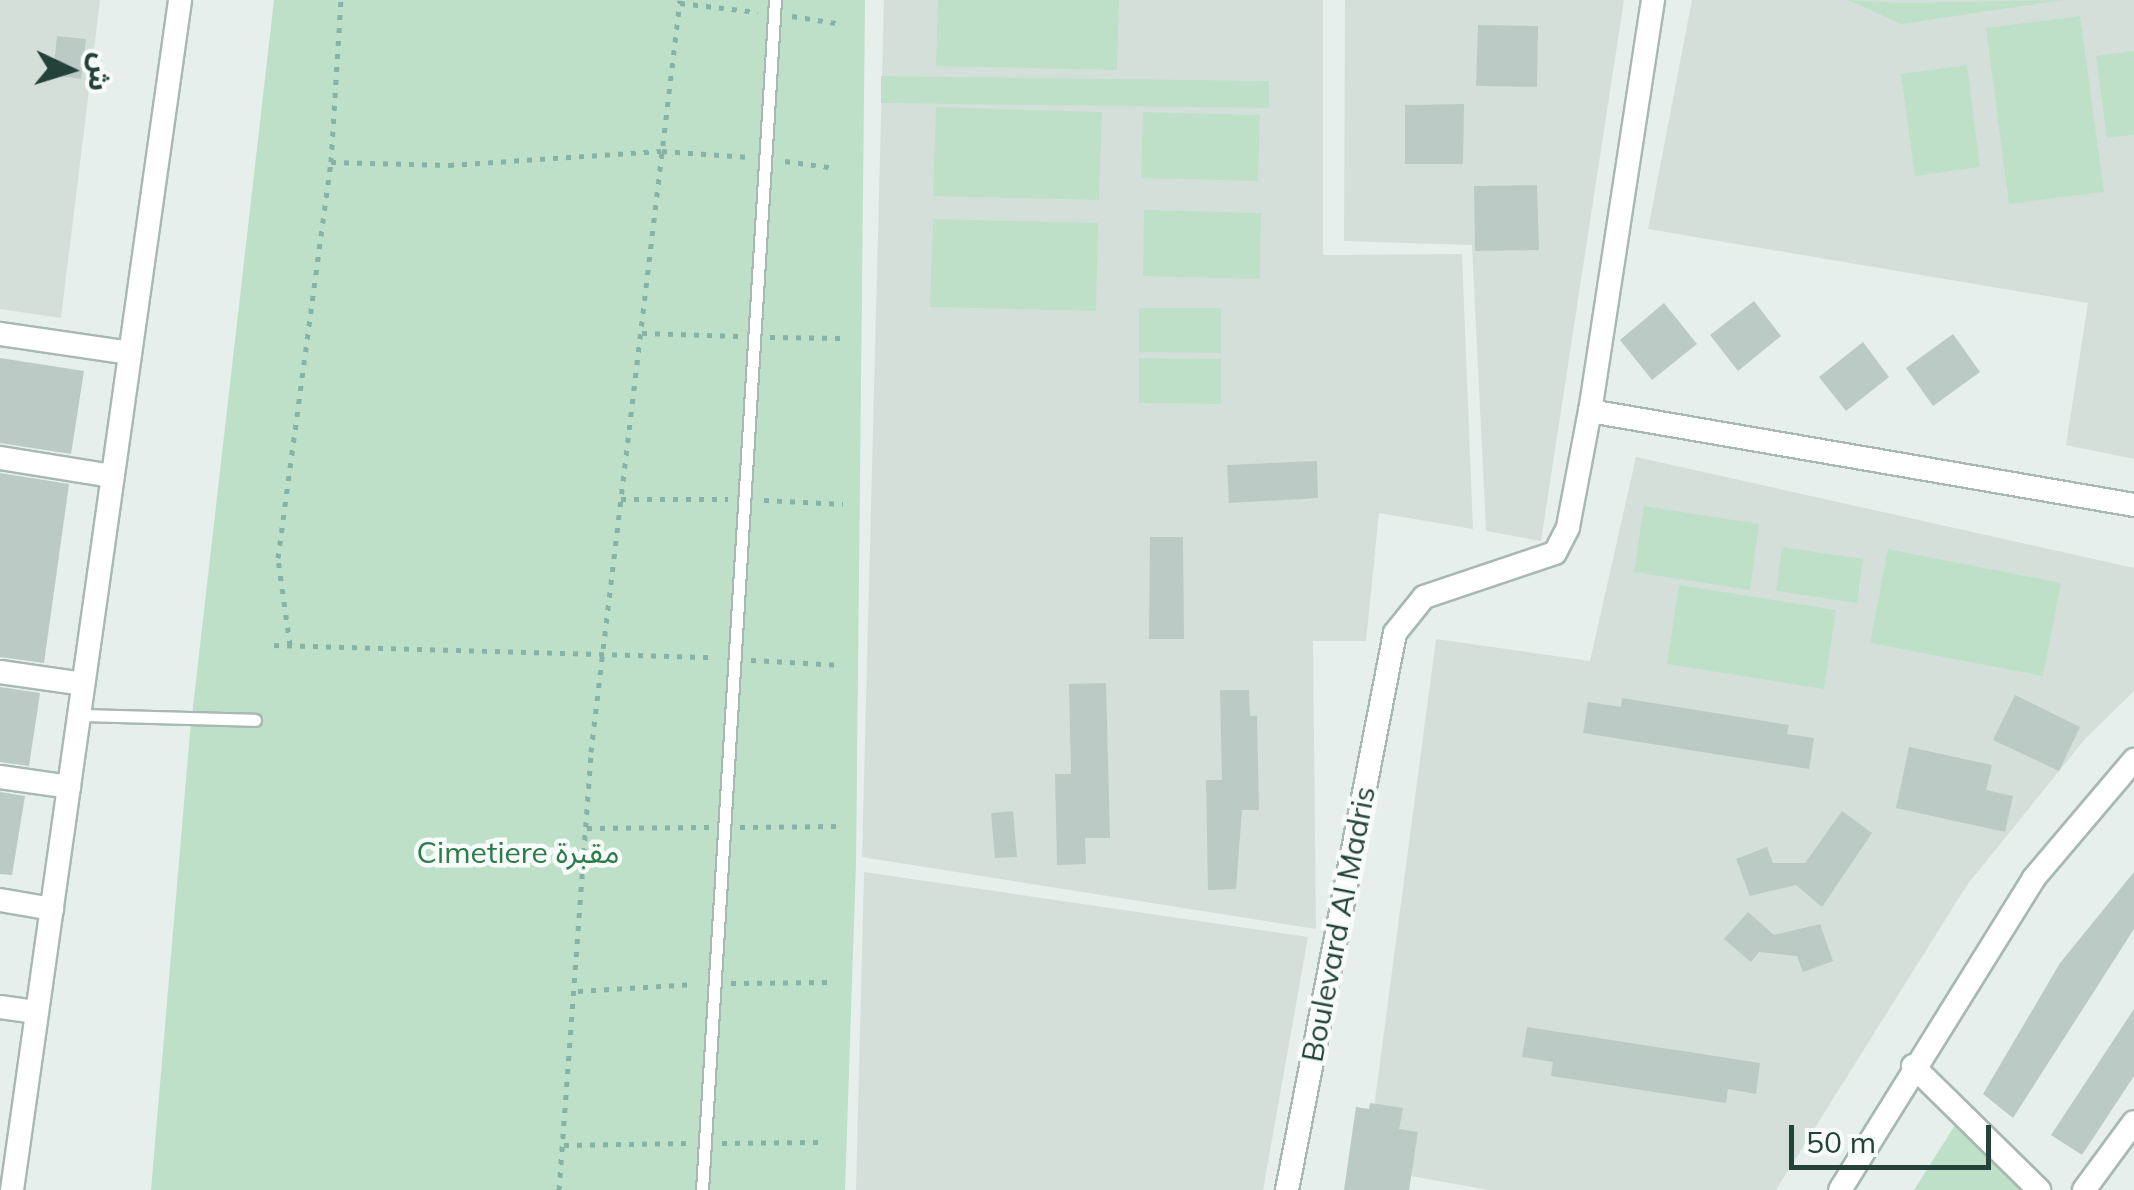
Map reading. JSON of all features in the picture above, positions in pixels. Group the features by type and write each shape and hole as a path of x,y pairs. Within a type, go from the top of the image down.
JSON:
{"street":[{"path":"12,1190 8,1159 37,1012 180,0"},
{"path":"1653,0 1590,411 2134,505"},
{"path":"0,334 130,353"},
{"name":"Boulevard Al Madris","path":"1287,1190 1388,659 1402,618 1424,597 1556,554 1568,527 1590,411"},
{"path":"0,458 113,476"},
{"path":"0,672 84,684"},
{"path":"1840,1190 1913,1066 2034,878 2134,760"},
{"path":"0,777 69,787"},
{"path":"0,900 52,909"},
{"path":"0,1007 37,1012"},
{"path":"1913,1066 2039,1190"},
{"path":"2084,1190 2134,1122"}],"lane":[{"path":"702,1190 761,158 774,0"},
{"path":"79,715 256,720"}],"path":[{"path":"290,646 278,558 331,162 341,0"},
{"path":"560,1190 591,752 606,656 680,0"},
{"path":"331,162 448,165 662,151 836,168"},
{"path":"274,645 841,665"}],"shaded area":[{"path":"0,0 100,0 61,318 0,309"},
{"path":"884,0 1323,0 1323,255 1462,254 1473,529 1379,513 1366,641 1313,641 1316,929 862,857"},
{"path":"1345,0 1624,0 1541,541 1486,531 1472,245 1344,241"},
{"path":"1692,0 2134,0 2134,459 2066,445 2088,303 1648,229"},
{"path":"1636,457 2134,568 2134,691 2085,739 1967,885 1776,1190 1489,1190 1366,1168 1436,639 1590,661"},
{"path":"864,872 1308,937 1263,1190 856,1190"}],"green space":[{"name":"Cimetiere مقبرة","path":"274,0 865,0 856,863 845,1190 151,1190 190,733"},
{"path":"938,0 1119,0 1117,70 936,66"},
{"path":"1848,0 1902,3 2063,0 1901,24"},
{"path":"2080,16 2104,192 2009,204 1986,28"},
{"path":"2134,51 2134,135 2107,138 2096,56"},
{"path":"1967,65 1980,167 1915,176 1901,74"},
{"path":"881,76 1269,81 1269,108 881,103"},
{"path":"936,107 1102,112 1099,200 933,196"},
{"path":"1143,112 1260,115 1258,181 1141,178"},
{"path":"1144,210 1261,213 1260,279 1143,276"},
{"path":"933,219 1098,223 1096,311 930,307"},
{"path":"1139,308 1221,308 1221,353 1139,352"},
{"path":"1139,358 1221,359 1221,404 1139,403"},
{"path":"1644,506 1759,524 1750,590 1634,572"},
{"path":"1782,547 1863,559 1857,603 1776,591"},
{"path":"1888,549 2061,583 2043,676 1870,643"},
{"path":"1679,585 1836,610 1824,689 1667,664"},
{"path":"1964,1111 2045,1190 1914,1190"}],"building":[{"path":"1478,25 1538,26 1537,87 1476,86"},
{"path":"57,36 86,39 81,79 53,75"},
{"path":"1464,104 1463,164 1405,164 1405,105"},
{"path":"1537,185 1539,250 1475,251 1474,186"},
{"path":"1754,301 1781,336 1738,371 1710,335"},
{"path":"1664,303 1697,344 1652,380 1620,340"},
{"path":"1953,334 1980,372 1933,406 1906,368"},
{"path":"1863,342 1889,377 1846,411 1819,377"},
{"path":"0,358 84,371 71,454 0,443"},
{"path":"1317,461 1318,498 1229,503 1227,465"},
{"path":"0,473 69,484 44,663 0,657"},
{"path":"1150,537 1183,537 1184,639 1149,639"},
{"path":"1106,683 1110,838 1085,838 1086,864 1057,865 1055,774 1071,774 1069,684"},
{"path":"0,687 40,693 29,766 0,762"},
{"path":"1220,690 1249,690 1250,716 1257,716 1259,810 1242,810 1236,889 1208,890 1206,780 1222,780"},
{"path":"2015,695 2080,727 2059,771 1993,740"},
{"path":"1622,698 1789,725 1787,734 1814,738 1809,769 1583,733 1588,702 1621,707"},
{"path":"1909,747 1992,765 1986,790 2013,796 2005,832 1896,808"},
{"path":"0,792 25,796 12,875 0,874"},
{"path":"1013,811 1017,857 995,858 991,813"},
{"path":"1842,811 1872,833 1822,907 1796,885 1750,896 1736,859 1767,847 1773,863 1805,863"},
{"path":"2134,872 2134,929 2013,1118 1983,1094 2060,963"},
{"path":"1748,912 1774,935 1820,924 1833,961 1803,972 1797,956 1759,952 1751,962 1724,939"},
{"path":"2134,1009 2134,1076 2082,1155 2051,1135"},
{"path":"1527,1027 1760,1063 1756,1094 1728,1089 1726,1103 1551,1076 1553,1062 1522,1057"},
{"path":"1370,1103 1403,1108 1399,1129 1418,1132 1409,1190 1344,1190 1356,1107 1369,1109"}]}
